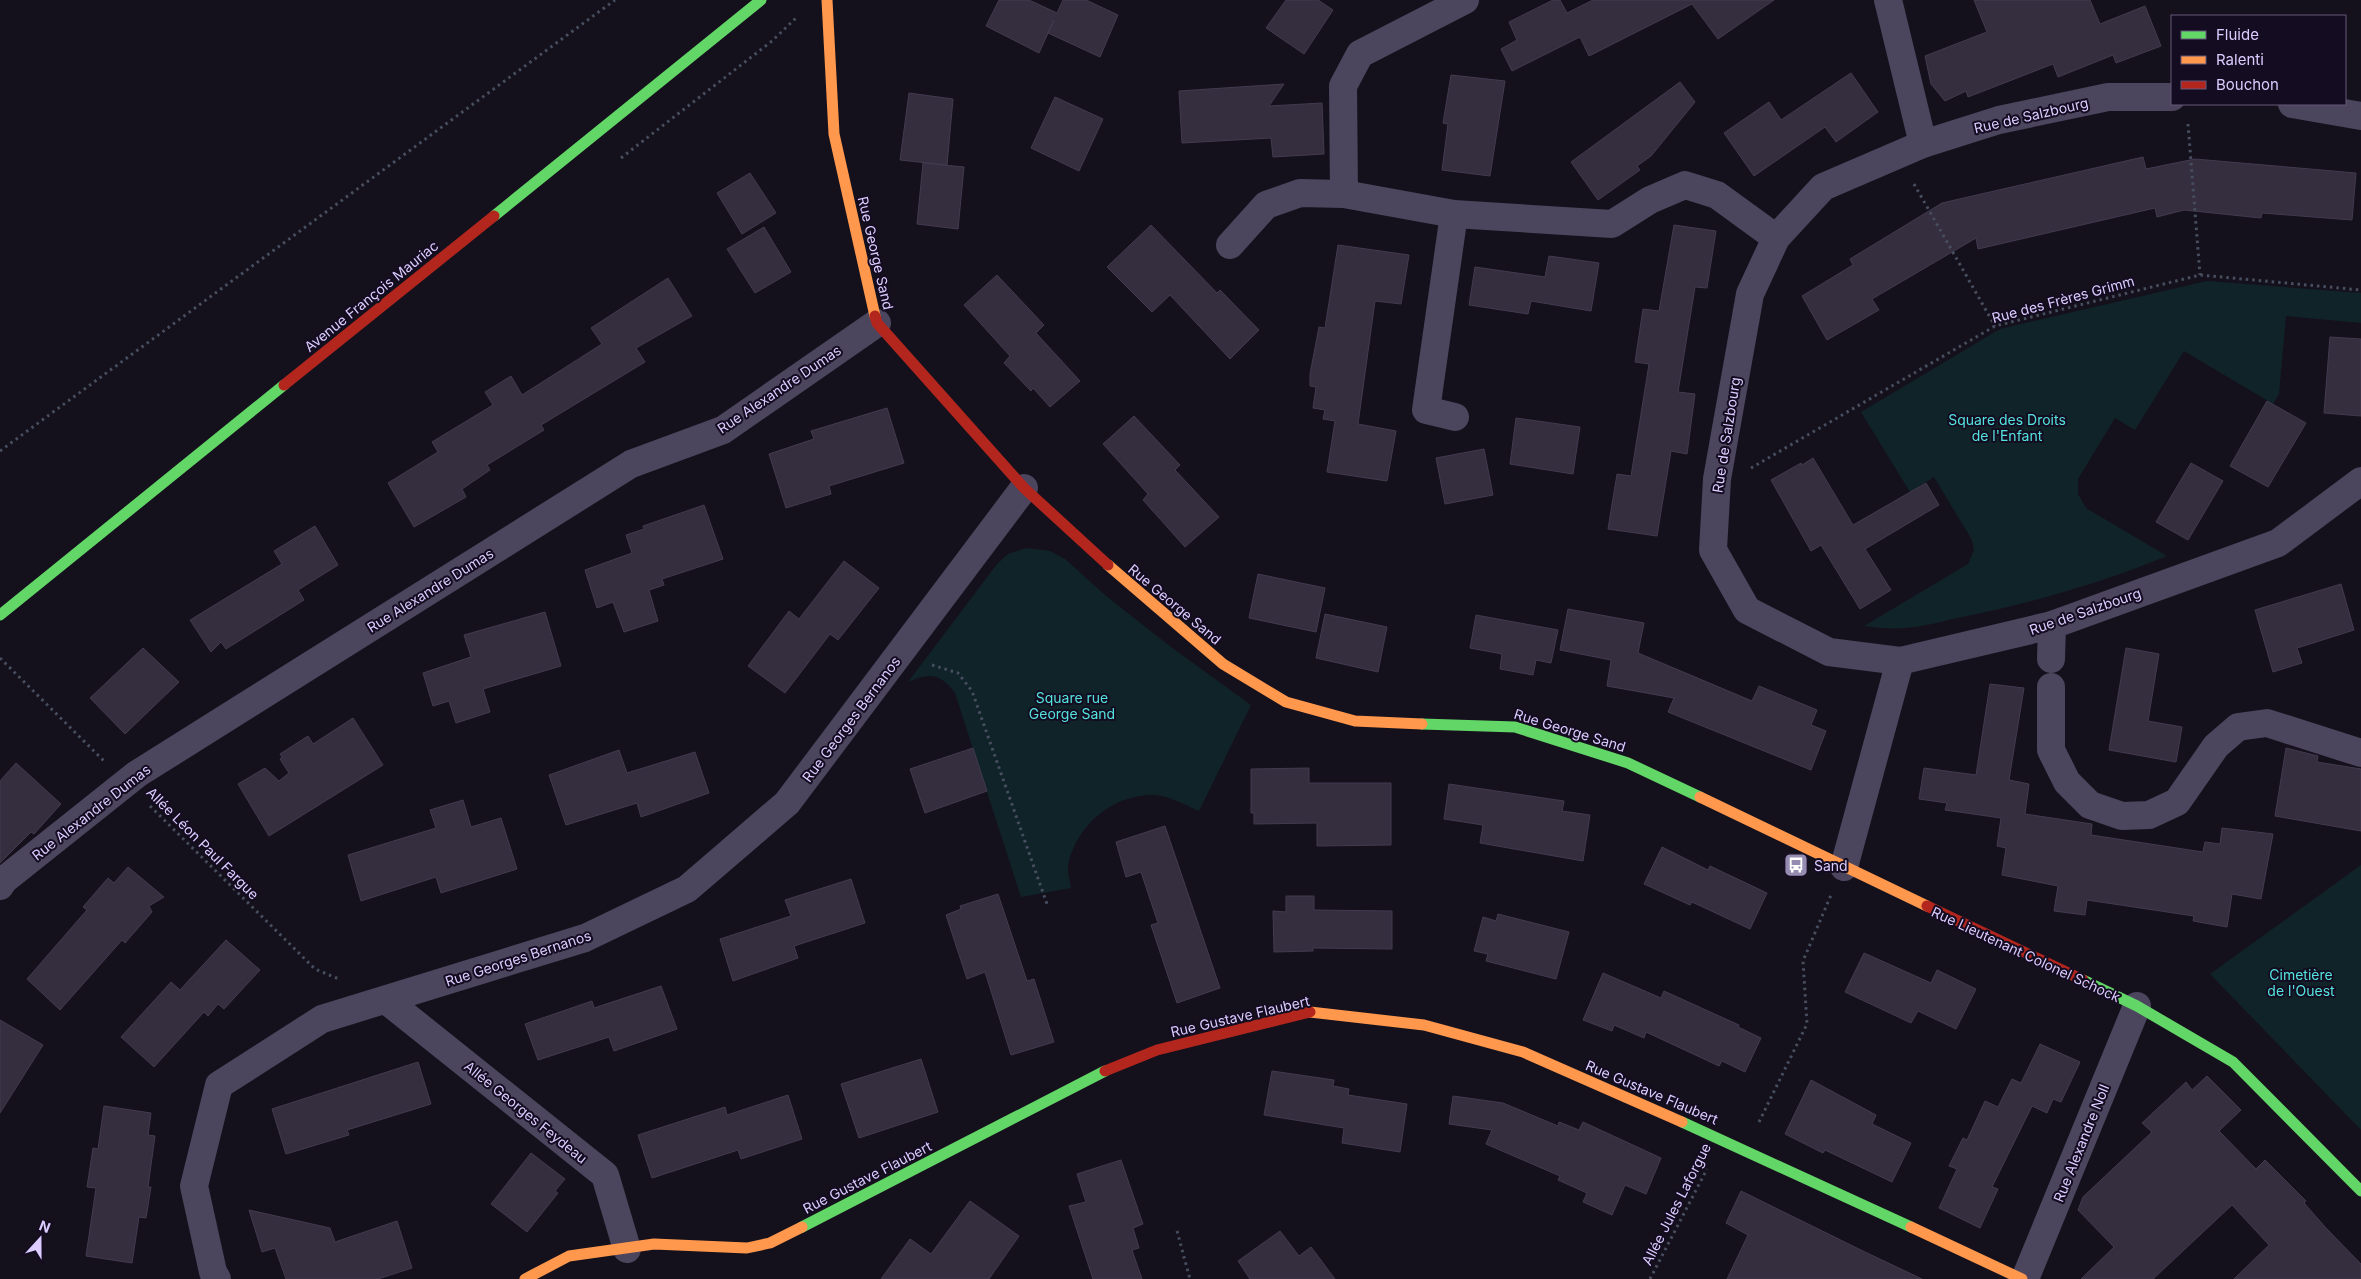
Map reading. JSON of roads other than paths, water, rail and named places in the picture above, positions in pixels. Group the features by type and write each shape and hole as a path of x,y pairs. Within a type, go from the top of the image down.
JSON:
{"street":[{"name":"Avenue François Mauriac","path":"0,615 761,0"},
{"name":"Rue George Sand","path":"826,0 834,134 877,323 1024,488 1128,584 1223,664 1286,702 1355,721 1515,727 1628,763 1844,867"},
{"path":"1344,194 1344,86 1360,54 1465,0"},
{"path":"1888,0 1923,144"},
{"name":"Rue de Salzbourg","path":"2171,97 2108,97 1999,120 1923,144 1823,187 1776,238 1750,294 1717,479 1713,550 1747,610 1829,652 1900,661 2052,625 2278,543 2361,481"},
{"path":"2298,105 2361,116"},
{"path":"1230,245 1266,205 1300,193 1344,194 1454,214 1612,224 1650,200 1686,185 1717,195 1776,238"},
{"path":"1454,214 1426,410 1455,417"},
{"name":"Rue Alexandre Dumas","path":"0,886 4,880 137,774 631,464 723,430 877,323"},
{"name":"Rue Georges Bernanos","path":"217,1279 213,1272 194,1186 219,1085 322,1019 585,938 687,889 787,803 1024,488"},
{"path":"2051,659 2052,625"},
{"path":"1844,867 1900,661"},
{"path":"2051,687 2051,750 2066,782 2090,805 2122,816 2149,815 2177,802 2216,746 2238,727 2267,723 2361,753"},
{"name":"Rue Lieutenant Colonel Schock","path":"1844,867 2137,1006 2233,1062 2361,1191"},
{"name":"Allée Georges Feydeau","path":"386,1000 605,1175 627,1249"},
{"name":"Rue Alexandre Noll","path":"2024,1279 2137,1006"},
{"name":"Rue Gustave Flaubert","path":"525,1279 569,1256 654,1244 747,1248 770,1243 1121,1063 1157,1050 1312,1012 1424,1025 1523,1052 1722,1139 2024,1279"}],"place":[{"name":"Sand","path":"1796,865"}],"park label":[{"name":"Square des Droits de l'Enfant","path":"2007,428"},
{"name":"Square rue George Sand","path":"1072,706"},
{"name":"Cimetière de l'Ouest","path":"2301,982"}]}
